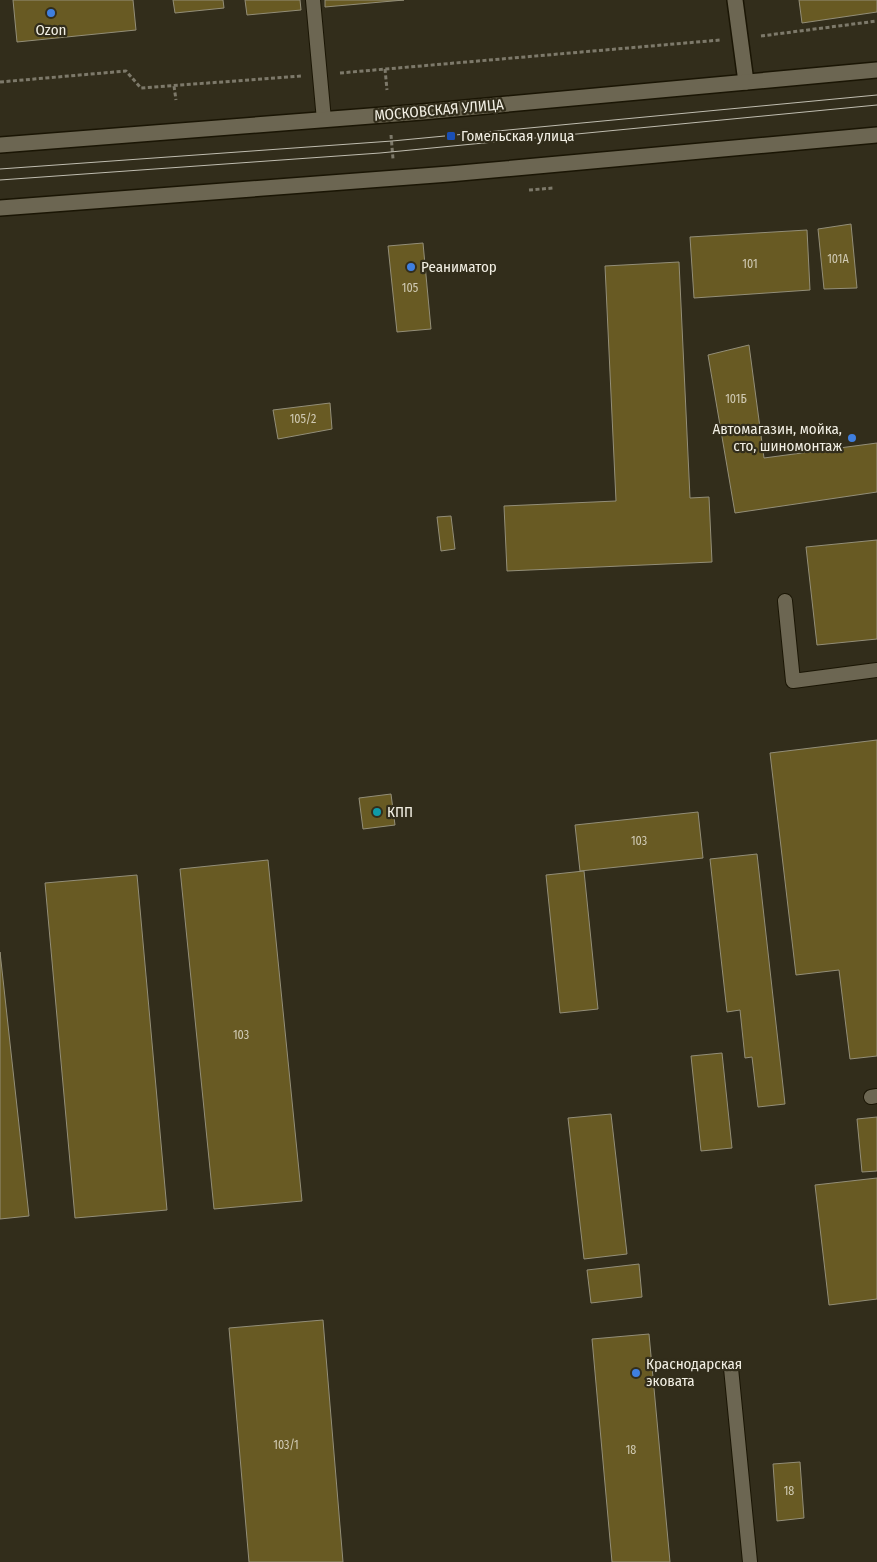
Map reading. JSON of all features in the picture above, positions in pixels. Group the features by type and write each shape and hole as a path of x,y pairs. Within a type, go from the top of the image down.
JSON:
{"street":[{"path":"735,0 746,82"},
{"name":"МОСКОВСКАЯ УЛИЦА","path":"0,145 389,115 877,70"},
{"path":"0,208 449,174 877,136"}],"lane":[{"path":"313,0 324,120"},
{"path":"784,601 793,681 877,670"},
{"path":"731,1368 750,1562"}],"path":[{"path":"0,82 126,71 141,88 174,86 741,38 877,21"},
{"path":"385,69 387,90"},
{"path":"174,86 176,100"},
{"path":"389,115 394,164"}],"building":[{"path":"13,0 133,0 136,30 17,42"},
{"path":"173,0 223,0 224,8 175,13"},
{"path":"245,0 300,0 301,10 247,15"},
{"path":"325,0 404,0 325,7"},
{"path":"799,0 877,0 877,12 802,23"},
{"path":"851,224 857,288 824,289 818,229"},
{"path":"807,230 810,290 694,298 690,237"},
{"path":"423,243 431,329 397,332 388,246"},
{"path":"679,262 690,498 709,497 712,562 507,571 504,506 616,501 605,266"},
{"path":"749,345 764,458 877,443 877,492 735,513 708,355"},
{"path":"330,403 332,429 278,439 273,410"},
{"path":"451,516 455,549 441,551 437,517"},
{"path":"877,540 877,639 817,645 806,547"},
{"path":"877,740 877,1056 850,1059 839,970 796,975 770,753"},
{"name":"КПП","path":"391,794 395,825 363,829 359,798"},
{"path":"698,812 703,858 580,871 575,825"},
{"path":"757,854 785,1104 758,1107 752,1057 745,1058 740,1010 727,1012 710,859"},
{"path":"268,860 302,1201 214,1209 180,869"},
{"path":"584,871 598,1009 560,1013 546,875"},
{"path":"137,875 167,1210 75,1218 45,883"},
{"path":"0,952 29,1216 0,1219"},
{"path":"722,1053 732,1148 701,1151 691,1056"},
{"path":"611,1114 627,1254 584,1259 568,1118"},
{"path":"877,1117 877,1171 862,1172 857,1119"},
{"path":"877,1178 877,1299 829,1305 815,1185"},
{"path":"639,1264 642,1297 591,1303 587,1270"},
{"path":"323,1320 343,1562 249,1562 229,1328"},
{"path":"649,1334 670,1562 612,1562 592,1339"},
{"path":"800,1462 804,1518 777,1521 773,1464"}],"tram line":[{"path":"0,169 392,141 877,95"},
{"path":"0,180 380,153 877,105"}],"place":[{"name":"Ozon","path":"51,13"},
{"name":"Гомельская улица","path":"451,136"},
{"name":"Реаниматор","path":"411,267"},
{"name":"Автомагазин, мойка, сто, шиномонтаж","path":"852,438"},
{"name":"КПП","path":"377,812"},
{"name":"Краснодарская эковата","path":"636,1373"}]}
